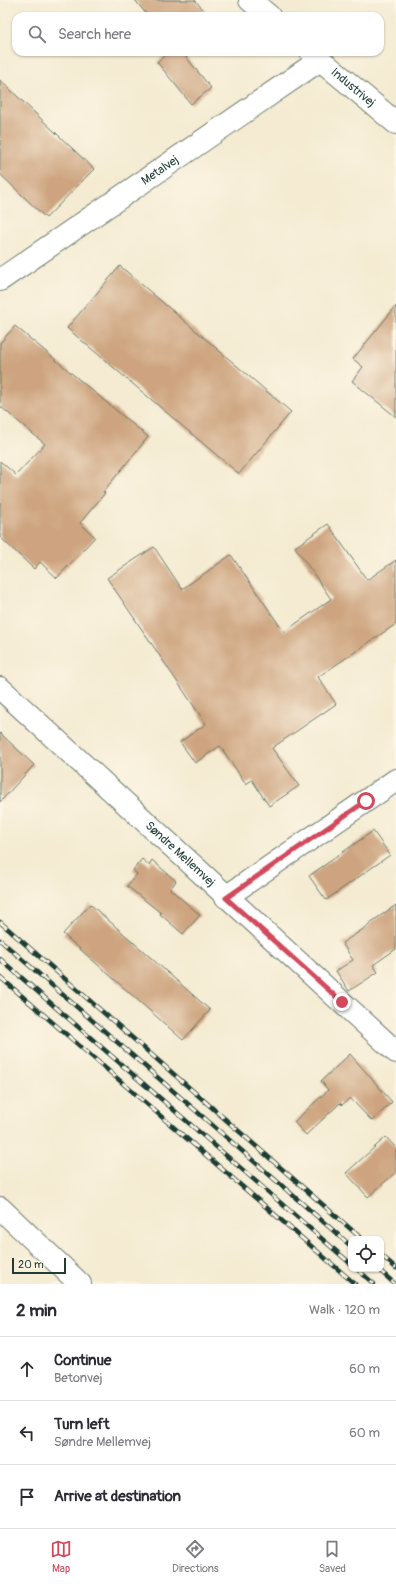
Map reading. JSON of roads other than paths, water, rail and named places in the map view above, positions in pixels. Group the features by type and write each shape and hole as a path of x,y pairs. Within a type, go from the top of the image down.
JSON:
{"street":[{"path":"250,0 264,12"},
{"name":"Industrivej","path":"316,56 396,123"},
{"name":"Metalvej","path":"0,280 316,56"},
{"name":"Søndre Mellemvej","path":"0,688 226,898 396,1052"},
{"path":"226,898 396,780"},
{"path":"0,1208 80,1284"}],"railway":[{"path":"0,922 359,1236"},
{"path":"0,940 348,1243"},
{"path":"0,959 348,1261"},
{"path":"0,977 355,1284"},
{"path":"384,1258 396,1268"},
{"path":"360,1272 374,1284"},
{"path":"381,1272 395,1284"}]}
